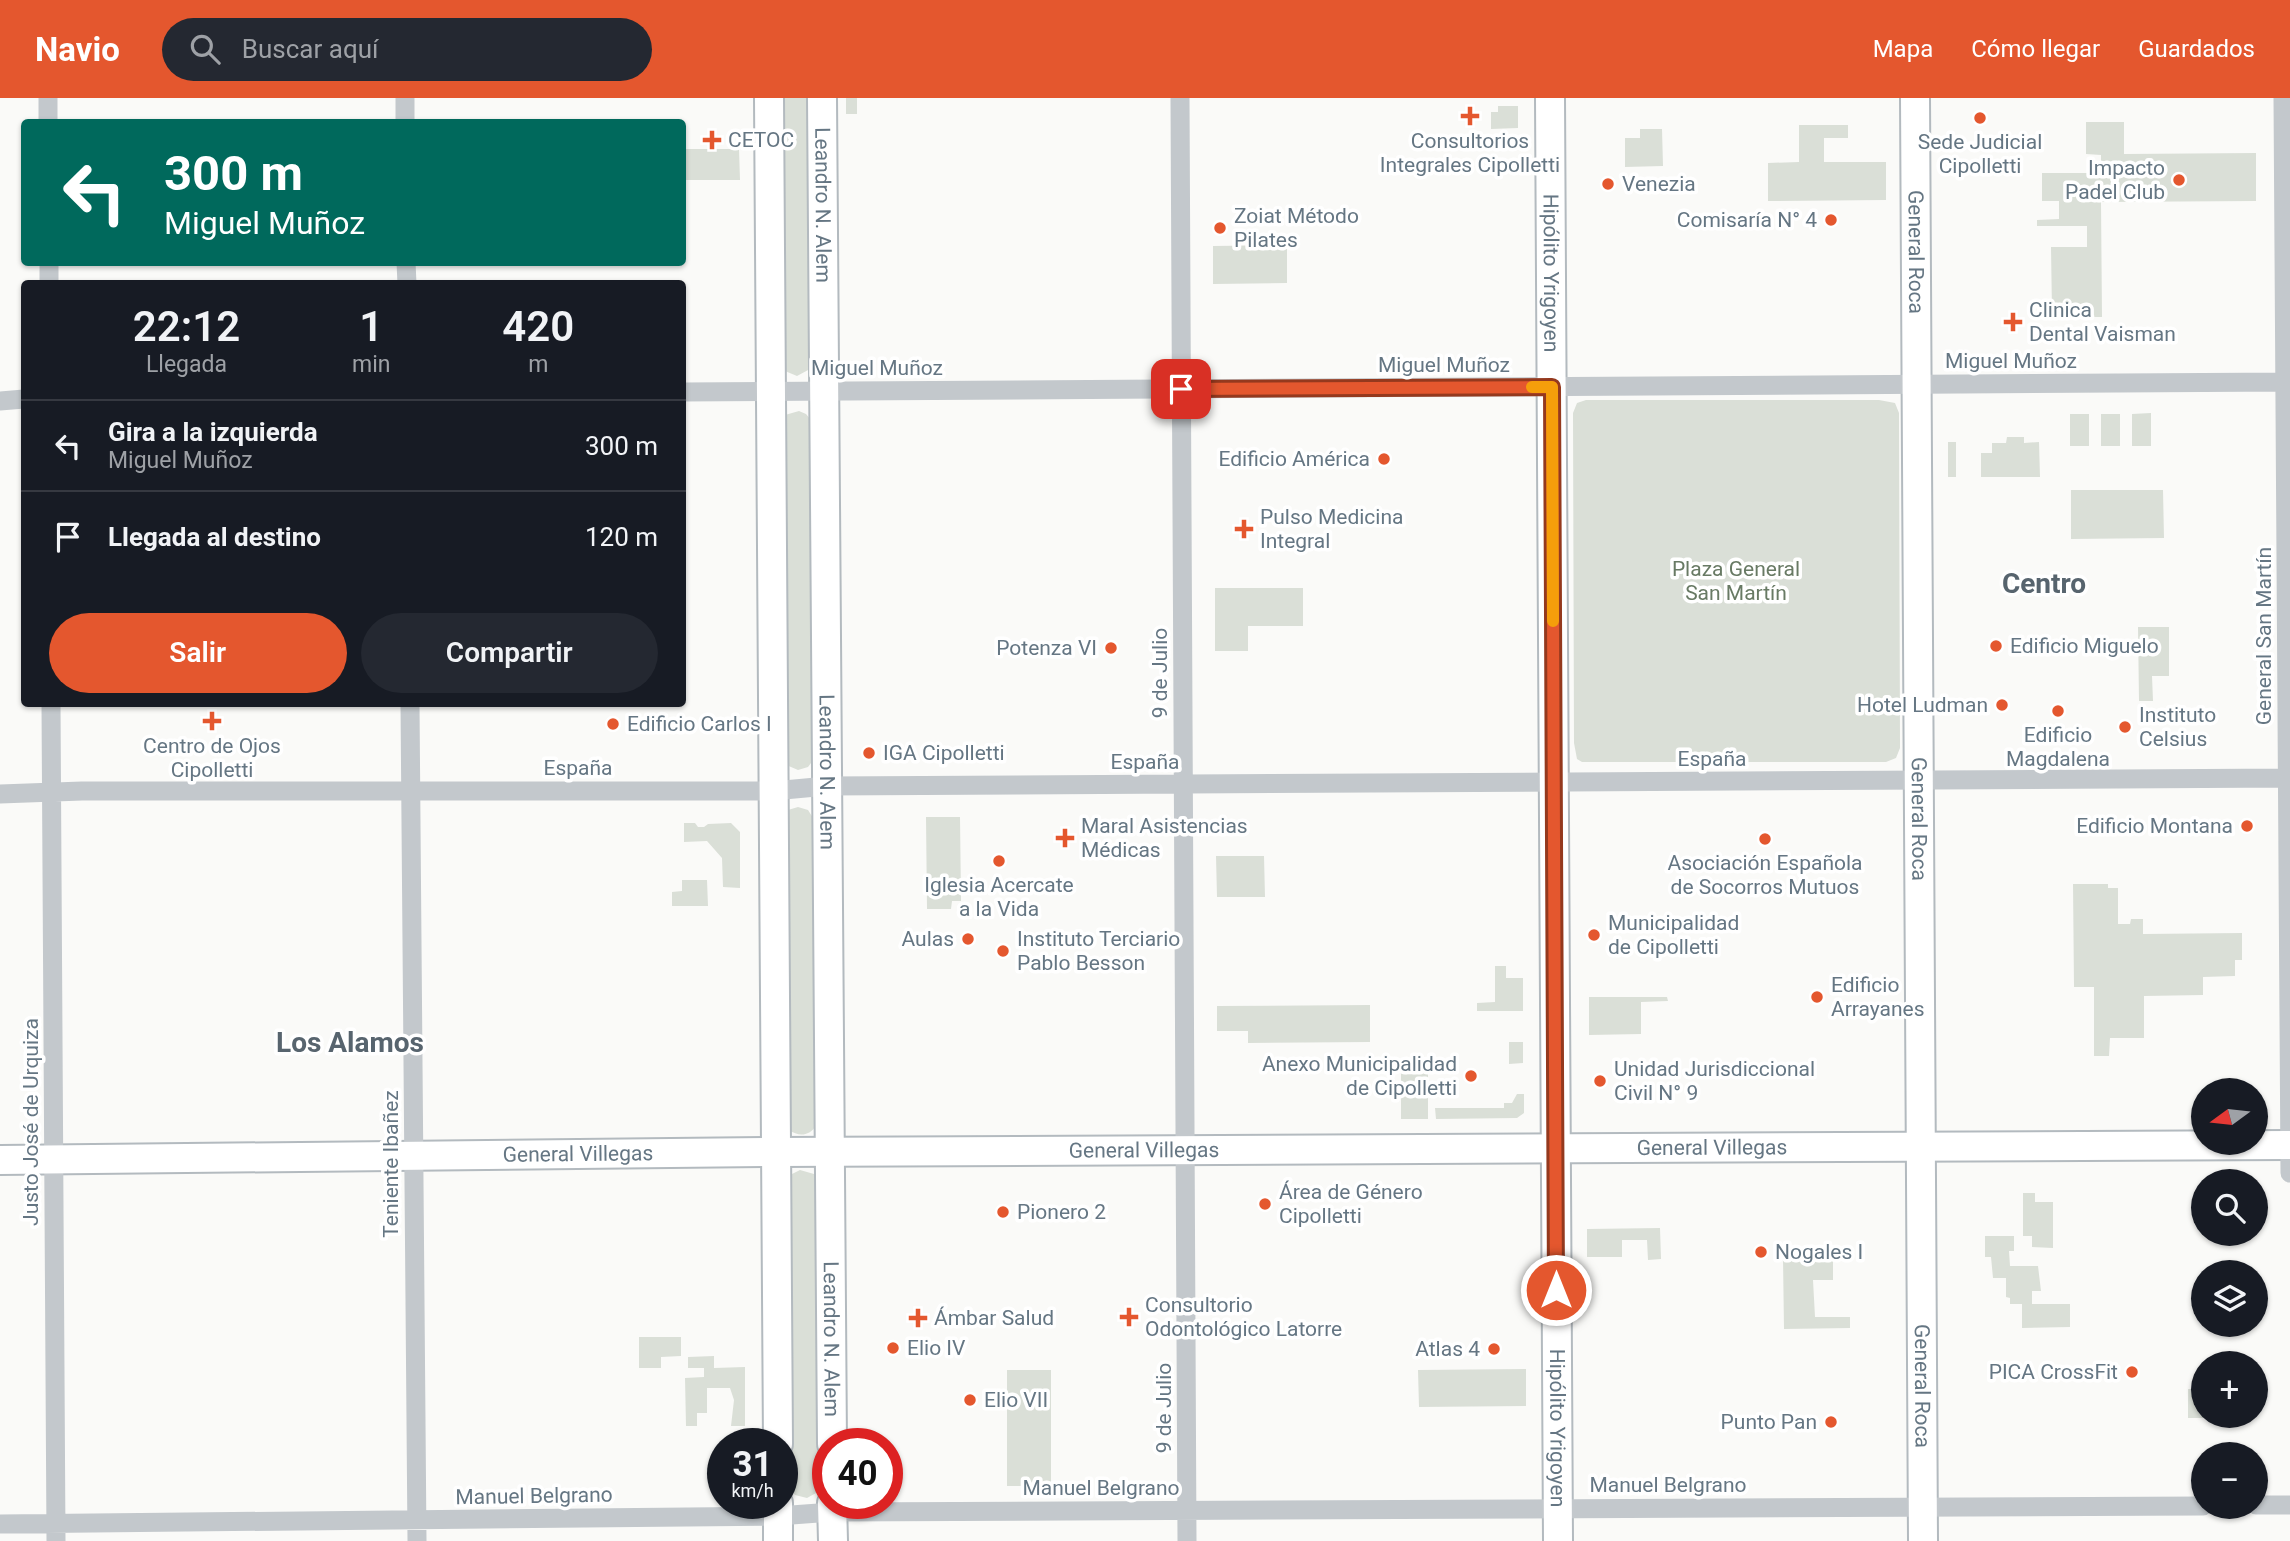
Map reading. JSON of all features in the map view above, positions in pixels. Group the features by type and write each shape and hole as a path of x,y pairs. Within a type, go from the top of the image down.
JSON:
{"street":[{"path":"48,98 48,119"},
{"path":"405,98 405,119"},
{"path":"769,98 778,1428"},
{"name":"Leandro N. Alem","path":"822,98 832,1428"},
{"name":"9 de Julio","path":"1180,98 1187,1541"},
{"name":"Hipólito Yrigoyen","path":"1550,98 1558,1541"},
{"name":"General Roca","path":"1915,98 1923,1541"},
{"name":"General San Martín","path":"2283,98 2287,382 2290,1173"},
{"name":"Miguel Muñoz","path":"686,392 2287,382"},
{"path":"0,401 21,399"},
{"name":"Justo José de Urquiza","path":"51,707 56,1532"},
{"name":"Teniente Ibañez","path":"410,707 417,1541"},
{"name":"España","path":"0,794 773,791 827,786 2289,778"},
{"name":"General Villegas","path":"0,1160 830,1152 2290,1145"},
{"path":"2268,1505 2290,1505"},
{"name":"Manuel Belgrano","path":"903,1509 1187,1511 2191,1506"},
{"name":"Manuel Belgrano","path":"0,1524 56,1532 417,1520 778,1520 812,1512"},
{"path":"832,1519 833,1541"}],"green space":[{"path":"779,98 813,98 810,369 797,376 785,371"},
{"path":"846,98 857,98 857,114 846,114"},
{"path":"1498,106 1518,106 1518,128 1491,129 1491,112 1498,112"},
{"path":"2086,122 2124,122 2124,154 2256,153 2256,201 2101,202 2102,317 2077,317 2076,312 2052,312 2051,247 2087,247 2087,226 2037,226 2037,220 2059,219 2059,201 2042,201 2042,173 2101,173 2101,155 2086,154"},
{"path":"1799,125 1848,125 1848,138 1824,138 1824,162 1886,162 1886,200 1768,201 1768,163 1799,162"},
{"path":"1640,129 1662,129 1663,166 1625,167 1625,138 1640,138"},
{"path":"686,149 739,149 740,180 686,180"},
{"path":"1287,245 1287,283 1213,284 1213,246"},
{"name":"Plaza General San Martín","path":"1586,400 1879,400 1895,403 1899,413 1900,748 1896,758 1886,762 1582,762 1577,759 1574,743 1573,413 1577,403"},
{"path":"799,411 811,420 814,759 808,767 798,770 784,764 785,415"},
{"path":"2151,413 2151,446 2132,446 2132,414"},
{"path":"2070,414 2089,414 2089,446 2070,446"},
{"path":"2101,414 2120,414 2120,446 2101,446"},
{"path":"2007,437 2024,437 2024,443 2039,442 2040,477 1981,477 1981,453 1992,453 1992,443 2006,443"},
{"path":"1948,442 1956,442 1956,477 1948,477"},
{"path":"2071,490 2163,490 2164,538 2071,539"},
{"path":"1215,588 1303,588 1303,626 1248,626 1248,651 1215,651"},
{"path":"2138,627 2169,627 2169,676 2152,676 2153,701 2139,701"},
{"path":"798,807 808,810 815,821 816,1126 807,1134 789,1130 783,816 788,810"},
{"path":"926,817 960,817 961,901 952,901 951,909 927,909"},
{"path":"684,823 695,823 698,827 704,827 708,824 731,823 740,832 740,888 723,887 722,858 707,841 684,842"},
{"path":"1216,856 1264,856 1265,897 1217,897"},
{"path":"682,880 707,880 708,906 672,906 672,892 682,891"},
{"path":"2073,884 2108,884 2108,888 2118,888 2118,924 2130,924 2131,919 2143,919 2143,934 2242,933 2242,960 2235,960 2235,976 2203,977 2203,995 2144,996 2144,1038 2110,1038 2109,1056 2094,1056 2094,987 2074,987"},
{"path":"1495,966 1506,966 1506,978 1523,978 1523,1011 1477,1011 1477,1003 1495,1002"},
{"path":"1589,997 1667,997 1668,1001 1641,1002 1641,1034 1589,1035"},
{"path":"1370,1005 1370,1042 1248,1043 1248,1031 1217,1031 1217,1006"},
{"path":"1509,1042 1523,1042 1523,1063 1509,1064"},
{"path":"1401,1060 1428,1060 1428,1119 1401,1119"},
{"path":"1517,1094 1524,1094 1524,1113 1517,1118 1436,1119 1435,1108 1504,1108 1504,1103 1512,1103"},
{"path":"800,1170 814,1174 819,1186 821,1428 812,1428 812,1495 807,1498 798,1496 798,1428 788,1428 786,1184 790,1175"},
{"path":"2023,1193 2035,1193 2035,1202 2053,1202 2053,1248 2032,1247 2032,1236 2023,1236"},
{"path":"1660,1228 1661,1259 1648,1260 1647,1240 1622,1240 1622,1257 1587,1257 1587,1229"},
{"path":"1985,1236 2014,1236 2014,1251 2009,1251 2010,1266 2038,1266 2041,1291 2032,1291 2032,1304 2070,1304 2070,1327 2022,1328 2022,1304 2010,1304 2010,1298 2006,1297 2006,1278 1993,1278 1991,1257 1985,1257"},
{"path":"1783,1258 1833,1258 1833,1280 1813,1280 1815,1317 1850,1317 1850,1328 1784,1329"},
{"path":"639,1337 681,1337 681,1356 661,1357 661,1368 639,1368"},
{"path":"714,1356 714,1368 745,1367 745,1426 731,1426 734,1400 730,1388 707,1388 707,1413 697,1413 697,1426 686,1426 685,1378 704,1377 704,1368 688,1368 688,1357"},
{"path":"1526,1369 1526,1406 1419,1407 1418,1370"},
{"path":"1007,1370 1051,1370 1051,1486 1007,1486"},
{"path":"2188,1389 2191,1389 2191,1418 2188,1418"}],"slow traffic":[{"path":"1532,387 1552,387 1553,621"}],"place":[{"name":"Consultorios Integrales Cipolletti","path":"1470,116"},
{"name":"Sede Judicial Cipolletti","path":"1980,118"},
{"name":"CETOC","path":"712,140"},
{"name":"Impacto Padel Club","path":"2179,180"},
{"name":"Venezia","path":"1608,184"},
{"name":"Comisaría N° 4","path":"1831,220"},
{"name":"Zoiat Método Pilates","path":"1220,228"},
{"name":"Clinica Dental Vaisman","path":"2013,322"},
{"name":"Edificio América","path":"1384,459"},
{"name":"Pulso Medicina Integral","path":"1244,529"},
{"name":"Edificio Miguelo","path":"1996,646"},
{"name":"Potenza VI","path":"1111,648"},
{"name":"Hotel Ludman","path":"2002,705"},
{"name":"Edificio Magdalena","path":"2058,711"},
{"name":"Centro de Ojos Cipolletti","path":"212,721"},
{"name":"Edificio Carlos I","path":"613,724"},
{"name":"Instituto Celsius","path":"2125,727"},
{"name":"IGA Cipolletti","path":"869,753"},
{"name":"Edificio Montana","path":"2247,826"},
{"name":"Maral Asistencias Médicas","path":"1065,838"},
{"name":"Asociación Española de Socorros Mutuos","path":"1765,839"},
{"name":"Iglesia Acercate a la Vida","path":"999,861"},
{"name":"Municipalidad de Cipolletti","path":"1594,935"},
{"name":"Aulas","path":"968,939"},
{"name":"Instituto Terciario Pablo Besson","path":"1003,951"},
{"name":"Edificio Arrayanes","path":"1817,997"},
{"name":"Anexo Municipalidad de Cipolletti","path":"1471,1076"},
{"name":"Unidad Jurisdiccional Civil N° 9","path":"1600,1081"},
{"name":"Área de Género Cipolletti","path":"1265,1204"},
{"name":"Pionero 2","path":"1003,1212"},
{"name":"Nogales I","path":"1761,1252"},
{"name":"Consultorio Odontológico Latorre","path":"1129,1317"},
{"name":"Ámbar Salud","path":"918,1318"},
{"name":"Elio IV","path":"893,1348"},
{"name":"Atlas 4","path":"1494,1349"},
{"name":"PICA CrossFit","path":"2132,1372"},
{"name":"Elio VII","path":"970,1400"},
{"name":"Punto Pan","path":"1831,1422"}],"district":[{"name":"Centro","path":"2044,583"},
{"name":"Los Alamos","path":"350,1042"}],"route":[{"path":"1181,389 1552,387 1556,1290"}]}
